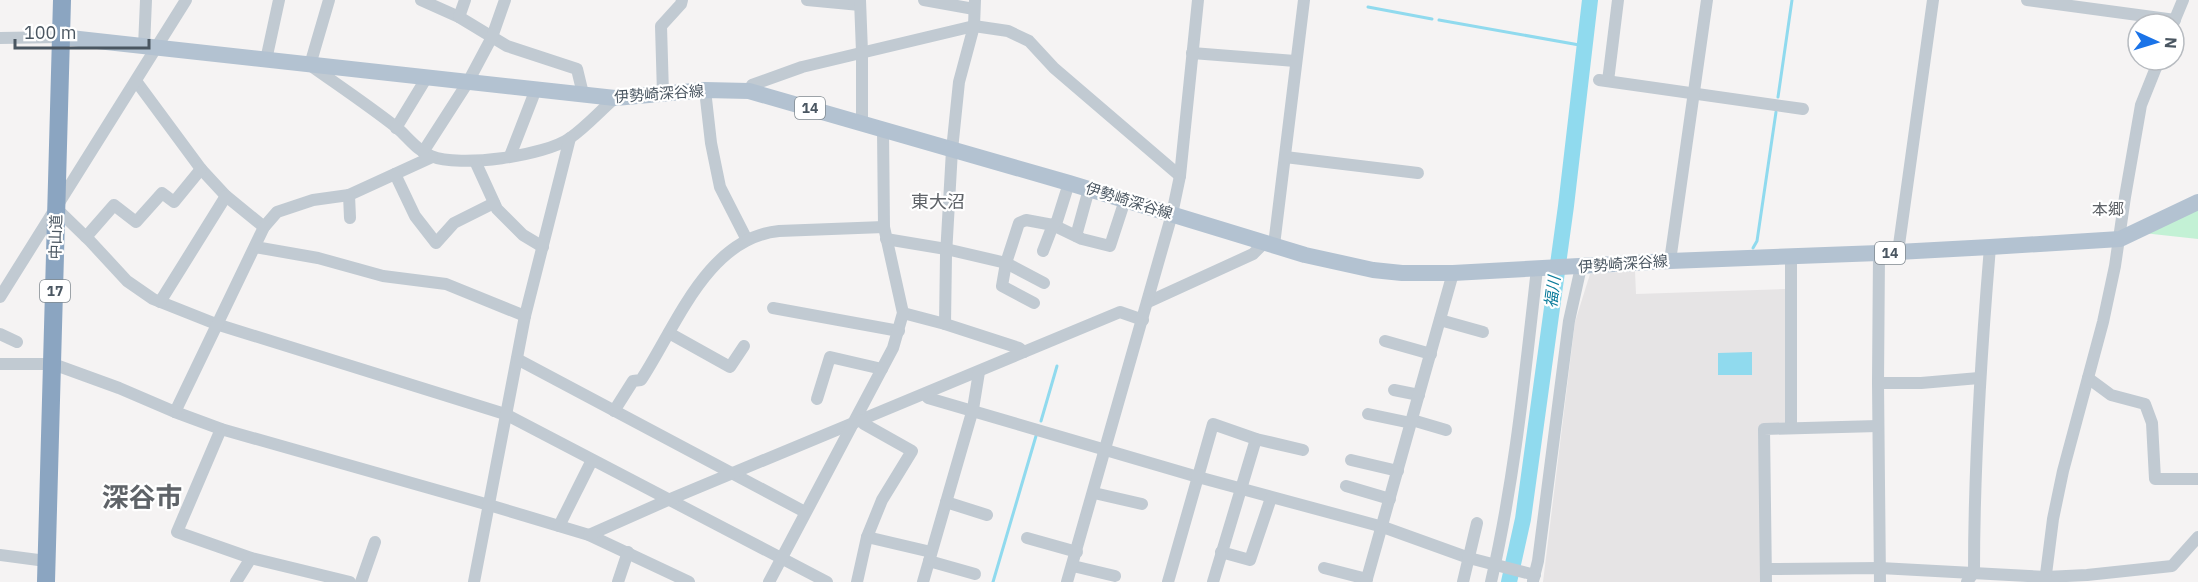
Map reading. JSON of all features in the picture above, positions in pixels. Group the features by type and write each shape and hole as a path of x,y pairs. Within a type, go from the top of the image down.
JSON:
{"highway":[{"name":"中山道","path":"46,582 62,0"}],"main road":[{"name":"伊勢崎深谷線","path":"61,37 615,98 705,90 749,91 1329,261 1402,273 1453,273 1670,261 1879,254 2120,239 2193,207"}],"street":[{"path":"146,0 150,47"},
{"path":"0,297 136,81 150,47 186,0"},
{"path":"266,60 279,0"},
{"path":"329,0 310,65 428,154 475,160 554,147 570,138 615,98"},
{"path":"421,0 459,17 507,46 532,56 578,69 583,94"},
{"path":"459,17 465,0"},
{"path":"175,412 264,227 277,212 297,204 349,195 395,174 428,154 492,37 505,0"},
{"path":"663,94 661,26 682,0"},
{"path":"807,0 860,2 862,123"},
{"path":"924,0 974,4 974,26 959,82 952,150 946,249 945,324"},
{"path":"1067,582 1172,214 1180,176 1198,0"},
{"path":"1148,302 1269,244 1285,157 1304,0"},
{"path":"1618,0 1603,80 1803,109"},
{"path":"1670,261 1707,0"},
{"path":"1898,252 1933,0"},
{"path":"2027,0 2126,15"},
{"path":"749,91 752,85 802,67 974,26 1008,32 1029,41 1054,68 1180,176"},
{"path":"0,38 61,37"},
{"path":"1192,53 1295,61"},
{"path":"2046,579 2053,519 2063,471 2103,322 2120,239 2141,105 2154,72"},
{"path":"396,128 427,77"},
{"path":"136,81 201,169 226,196 264,227"},
{"path":"510,156 537,89"},
{"path":"705,90 711,142 720,187 747,240"},
{"path":"769,582 805,512 858,422 899,331 903,313 885,233 883,130"},
{"path":"474,582 525,316 570,138"},
{"path":"1285,157 1418,173"},
{"path":"475,160 497,209 523,236 543,247"},
{"path":"86,237 114,205 136,222 162,193 174,202 201,169"},
{"path":"395,174 415,216 436,243 454,223 494,203"},
{"path":"1043,251 1053,225 1057,221 1069,183"},
{"path":"1076,236 1089,189"},
{"path":"349,195 350,218"},
{"path":"160,302 226,196"},
{"path":"1034,303 1002,286 1006,263 1019,223 1026,220 1053,225 1076,236 1110,246 1125,200"},
{"path":"57,209 127,281 160,302 216,324 505,414 827,582"},
{"path":"614,411 633,381 641,380 683,306 715,264 747,240 770,232 790,230 885,233 1006,263 1044,283"},
{"path":"255,247 318,258 383,276 446,284 525,316"},
{"path":"1971,577 1979,378 1990,247"},
{"path":"1879,254 1880,582"},
{"path":"1791,256 1791,427"},
{"path":"925,394 928,398 972,409 1106,451 1383,527 1469,558 1532,577 1538,561 1577,267"},
{"path":"1491,582 1497,565 1517,447 1540,268"},
{"path":"1324,568 1366,580 1383,527 1453,273"},
{"path":"773,308 899,331"},
{"path":"589,535 1120,312 1143,321"},
{"path":"903,313 945,324 1019,348 1024,352"},
{"path":"1440,320 1483,332"},
{"path":"669,333 730,368 744,346"},
{"path":"0,334 17,342"},
{"path":"1385,341 1431,354"},
{"path":"817,399 830,357 882,369"},
{"path":"517,359 805,512"},
{"path":"0,364 53,364 221,429 589,535 689,582"},
{"path":"922,582 972,409 979,372"},
{"path":"1878,383 1921,383 1979,378"},
{"path":"2088,378 2110,395 2145,404 2152,423 2155,479 2198,479"},
{"path":"1394,390 1419,395"},
{"path":"1368,414 1446,430"},
{"path":"857,582 867,537 882,500 912,451 858,422"},
{"path":"1168,582 1213,424 1257,439 1303,450"},
{"path":"1766,582 1764,429 1878,426"},
{"path":"221,429 177,532 251,558 350,582"},
{"path":"1213,582 1257,439"},
{"path":"559,526 592,460"},
{"path":"1352,460 1398,471"},
{"path":"1346,486 1390,499"},
{"path":"1094,493 1142,504"},
{"path":"1221,552 1250,560 1271,498"},
{"path":"946,502 987,515"},
{"path":"1462,582 1477,523"},
{"path":"867,537 975,574"},
{"path":"1766,569 1880,568 1971,577 2046,579 2172,566 2198,537"},
{"path":"1027,538 1077,552"},
{"path":"361,582 375,542"},
{"path":"618,582 628,552"},
{"path":"0,555 46,561"},
{"path":"236,582 251,558"},
{"path":"1072,566 1115,576"}],"shaded area":[{"path":"1635,271 1636,294 1785,289 1785,424 1760,424 1761,582 1543,582 1575,322 1590,274"}],"green space":[{"path":"2198,210 2198,239 2134,232"}],"water":[{"path":"1752,352 1752,375 1718,375 1718,353"}],"waterway":[{"name":"福川","path":"1509,582 1523,519 1566,206 1590,0"},
{"path":"1778,97 1792,0"},
{"path":"1368,7 1432,19"},
{"path":"1439,20 1585,46"},
{"path":"1753,248 1757,241 1776,112"},
{"path":"1041,421 1057,366"},
{"path":"993,582 1036,436"}],"district":[{"name":"東大沼","path":"938,202"},
{"name":"本郷","path":"2108,209"},
{"name":"深谷市","path":"142,498"}]}
